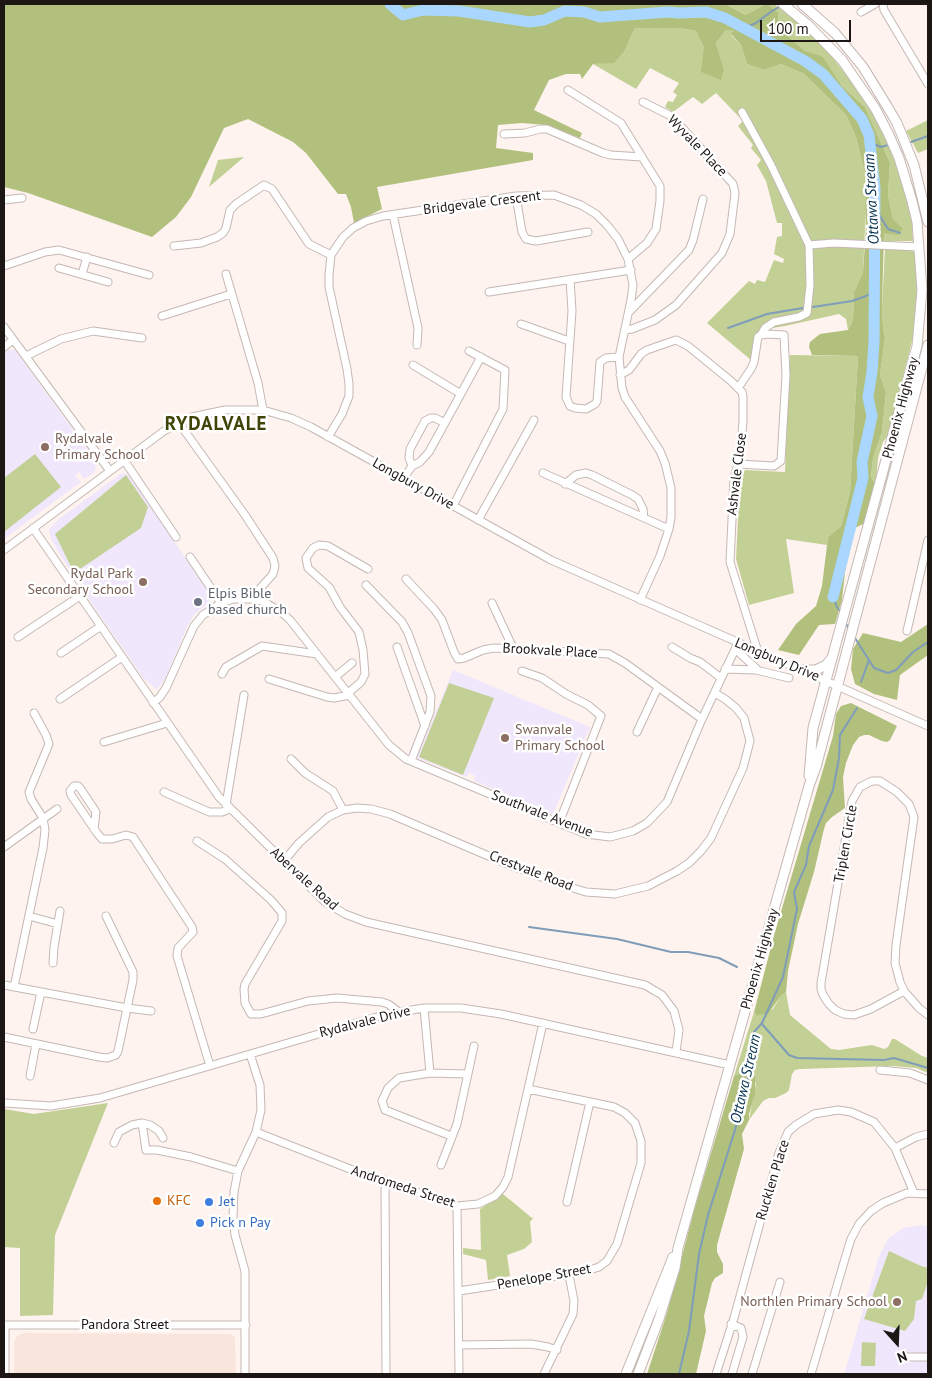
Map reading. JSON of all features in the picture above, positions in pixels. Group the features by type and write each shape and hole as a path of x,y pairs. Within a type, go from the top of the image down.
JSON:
{"main road":[{"name":"Phoenix Highway","path":"783,4 808,25 842,60 876,108 894,145 907,180 917,222 922,290 917,346 813,728 809,786"},
{"path":"802,4 835,33 863,67 887,106 899,128 914,164 928,222"},
{"name":"Phoenix Highway","path":"638,1374 659,1319 675,1268 678,1248 809,786 821,750 928,345"},
{"path":"800,670 816,670 826,664 834,655"},
{"name":"Phoenix Highway","path":"626,1374 678,1248"}],"street":[{"path":"861,12 875,4"},
{"path":"882,4 928,84"},
{"path":"568,90 621,123 660,186 656,229 647,243 628,259"},
{"name":"Wyvale Place","path":"625,330 655,320 676,305 722,253 730,234 735,193 733,184 669,115 643,102"},
{"path":"620,375 629,370 642,354 658,345 676,340 688,346 738,388 751,369 754,362 756,342 765,328 774,322 799,317 807,313 810,285 809,246 771,165 742,112"},
{"path":"504,134 525,134 540,129 547,129 604,153 642,157"},
{"path":"174,246 201,243 223,233 230,210 264,185 272,189 309,244 331,255 330,287 349,384 346,405 328,437"},
{"name":"Bridgevale Crescent","path":"331,255 343,237 353,228 366,221 392,215 516,196 554,195 582,205 596,214 607,225 618,239 631,270 632,285 629,312 618,356 622,388 665,463 672,500 669,530 660,556 640,600"},
{"path":"516,196 522,232 526,240 588,232"},
{"path":"4,200 22,198"},
{"path":"629,312 689,250 694,240 703,199"},
{"path":"392,215 416,320 417,345"},
{"path":"809,246 867,244 919,247"},
{"path":"4,266 53,250 65,251 150,275"},
{"path":"82,274 87,257"},
{"path":"59,268 108,282"},
{"path":"489,292 631,270"},
{"path":"226,274 258,383 263,410"},
{"path":"570,280 573,306 566,397 570,406 586,409 595,404 597,401 600,362 606,358 618,356"},
{"path":"162,316 232,294"},
{"path":"521,324 569,341"},
{"path":"4,327 110,471"},
{"path":"26,356 61,339 93,331 142,338"},
{"path":"738,464 774,466 780,463 781,460 786,374 784,335 761,335"},
{"path":"4,347 14,340"},
{"path":"453,506 503,410 505,370 469,351"},
{"path":"403,479 412,466 424,459 481,357"},
{"path":"413,365 461,394"},
{"name":"Ashvale Close","path":"738,388 742,392 744,403 740,457 734,478 730,562 758,652"},
{"name":"Longbury Drive","path":"4,550 164,431 192,417 224,410 263,410 291,418 328,437 552,560 736,646 758,652 928,726"},
{"path":"412,466 409,458 410,449 425,421 435,418 445,423"},
{"path":"478,520 534,420"},
{"path":"179,423 273,558 275,566 273,574 252,599"},
{"path":"124,460 176,537"},
{"path":"543,473 669,530"},
{"path":"565,484 576,474 586,473 592,475 638,499 644,518"},
{"name":"Abervale Road","path":"33,528 211,787 228,807 325,902 357,920 645,985 653,989 668,1002 676,1016 679,1030 676,1052"},
{"path":"907,631 926,560 928,540"},
{"path":"269,680 334,698 349,694 361,682 365,674 359,632 340,607 330,587 308,568 306,558 313,548 319,545 328,546 368,568"},
{"path":"190,557 221,603"},
{"name":"Brookvale Place","path":"406,579 434,609 447,630 456,657 460,659 494,648 609,654 618,658 702,719"},
{"path":"366,585 398,617 408,633 431,696 430,712 411,761"},
{"path":"18,637 80,596"},
{"name":"Southvale Avenue","path":"153,703 166,688 194,626 203,615 221,603 234,599 252,599 271,604 290,620 389,745 411,761 586,834 607,836 634,831 647,823 667,802 702,719 736,646"},
{"path":"492,603 513,648"},
{"path":"61,653 101,626"},
{"path":"222,674 226,667 262,646 317,654"},
{"path":"736,646 758,670"},
{"path":"397,647 425,726"},
{"path":"672,647 700,662 721,678"},
{"path":"60,699 122,657"},
{"path":"335,677 352,663"},
{"path":"725,669 758,670 789,678"},
{"path":"522,671 542,678 566,694 588,704 601,716 559,823"},
{"path":"637,732 658,687"},
{"name":"Crestvale Road","path":"283,862 299,842 328,817 343,810 364,808 390,814 512,866 563,885 600,894 634,891 648,886 677,871 689,863 701,851 711,838 743,768 750,741 744,718 725,698 715,693"},
{"path":"164,792 208,812 215,813 228,807 244,695"},
{"path":"14,987 43,848 45,830 43,818 31,799 29,792 49,744 34,713"},
{"path":"104,742 167,723"},
{"path":"291,759 305,773 333,791 343,810"},
{"name":"Triplen Circle","path":"904,991 871,1010 854,1015 844,1014 836,1010 826,1000 821,989 852,801 860,787 872,781 880,781 896,792 909,804 914,817 895,955 897,972 904,991 928,1015"},
{"path":"94,829 96,812 80,788 74,786 71,788 71,795 94,829 102,839 106,840 126,835 133,838 192,927 193,932 178,948 177,956 210,1066"},
{"path":"4,847 32,825 57,809"},
{"path":"32,825 45,830"},
{"path":"197,841 225,859 271,900 282,913 282,921 245,984 245,1003 251,1014 261,1014 308,1001 337,998 382,1002 400,1012"},
{"path":"53,964 60,911"},
{"path":"29,916 58,924"},
{"path":"4,1037 98,1057 112,1057 118,1051 133,972 106,916"},
{"path":"4,985 151,1011"},
{"path":"33,1029 41,992"},
{"path":"424,1008 430,1073"},
{"name":"Rydalvale Drive","path":"4,1103 51,1106 100,1098 400,1012 424,1008 475,1009 730,1064"},
{"name":"Andromeda Street","path":"256,1132 342,1166 457,1206 478,1204 495,1196 503,1187 508,1176 543,1023"},
{"path":"30,1076 36,1044"},
{"path":"441,1165 457,1124 474,1046"},
{"path":"246,1374 245,1271 233,1217 234,1192 238,1171 256,1132 261,1110 260,1085 250,1054"},
{"path":"880,1070 910,1073 928,1080"},
{"path":"451,1136 385,1110 382,1102 385,1093 395,1080 399,1078 430,1073 467,1074"},
{"name":"Penelope Street","path":"459,1292 570,1275 599,1267 607,1261 617,1244 641,1163 641,1141 635,1123 625,1113 614,1107 528,1089"},
{"path":"567,1202 590,1102"},
{"name":"Rucklen Place","path":"716,1374 782,1143 788,1132 814,1114 826,1111 851,1112 874,1122 895,1148 914,1193"},
{"path":"142,1123 146,1150 157,1150 191,1157 238,1171"},
{"path":"114,1142 119,1132 132,1125 142,1123 159,1130 163,1138"},
{"path":"895,1148 916,1137 928,1134"},
{"path":"385,1180 386,1374"},
{"path":"811,1374 847,1252 859,1224 871,1211 898,1196 914,1193 928,1194"},
{"path":"457,1206 459,1374"},
{"path":"544,1374 574,1312 570,1275"},
{"path":"752,1374 780,1282"},
{"path":"731,1324 741,1328 743,1336 732,1374"},
{"path":"5,1325 5,1374"},
{"name":"Pandora Street","path":"5,1325 246,1326"},
{"path":"459,1345 532,1344 548,1346 557,1350"},
{"path":"903,1357 928,1357"}],"shaded area":[{"name":"Rydalvale Primary School","path":"5,349 15,350 97,463 94,473 84,479 79,472 75,475 81,482 4,539"},
{"name":"Rydal Park Secondary School","path":"122,473 129,475 210,594 211,601 193,616 165,679 157,690 144,679 79,585 84,582 81,578 77,581 72,575 51,539 49,529 59,519"},
{"name":"Swanvale Primary School","path":"453,670 590,727 553,814 474,781 475,776 470,773 466,777 417,758"},
{"name":"Northlen Primary School","path":"921,1225 928,1227 928,1374 844,1374 879,1256 888,1239 903,1228"},
{"path":"24,1333 230,1334 235,1339 236,1374 14,1374 14,1341 18,1335"}],"green space":[{"path":"4,4 698,4 727,5 746,15 767,4 778,13 779,28 804,50 823,57 842,86 865,107 890,163 888,195 893,219 903,228 898,235 884,233 882,307 885,338 880,375 886,392 882,433 873,458 871,477 875,484 865,523 855,528 845,572 842,600 835,624 819,625 799,655 778,650 796,624 816,606 822,586 828,537 841,526 850,492 858,356 812,355 809,347 810,342 820,334 848,330 853,320 854,292 863,272 866,227 865,174 856,137 846,115 804,74 781,64 764,70 747,64 741,45 731,34 734,30 726,30 716,43 724,69 721,80 701,72 704,48 696,31 679,28 635,28 624,52 614,63 593,64 582,79 580,74 566,74 549,80 534,110 582,133 580,138 546,125 522,123 498,125 496,148 533,153 533,160 377,187 382,209 354,223 346,194 338,194 306,153 293,142 248,119 224,128 191,197 176,217 152,237 28,193 4,187"},
{"path":"696,4 774,4 804,27 829,53 871,111 886,139 900,174 912,223 913,241 884,241 884,233 903,228 893,219 888,195 890,163 865,107 842,86 823,58 804,50 779,28 778,13 746,15 729,6"},
{"path":"635,28 679,28 696,31 704,48 724,69 716,43 726,30 735,30 731,35 741,45 747,64 764,70 781,64 804,74 846,115 856,137 865,174 866,208 863,272 854,292 853,320 848,330 846,319 839,314 760,330 754,336 751,360 707,323 749,281 755,284 757,280 765,282 774,260 783,263 784,259 774,254 777,237 782,236 782,223 777,223 766,181 757,165 761,160 751,148 753,145 738,126 743,121 716,93 702,104 693,97 673,112 665,107 668,101 673,102 677,95 673,92 679,83 650,68 636,89 593,64 614,62 624,52"},
{"path":"928,120 928,149 918,153 906,131"},
{"path":"244,157 209,187 218,160"},
{"path":"898,249 916,252 917,295 914,333 889,434 883,442 878,458 875,484 871,477 873,458 882,433 886,392 880,375 885,338 882,307 885,250"},
{"path":"790,355 858,356 850,492 841,526 828,537 827,545 786,539 794,593 749,605 736,559 740,480 745,470 785,472"},
{"path":"35,454 61,487 4,532 4,478"},
{"path":"126,475 148,507 141,528 74,573 55,534"},
{"path":"928,624 928,655 900,675 897,700 874,694 855,684 851,669 853,649 863,633 901,642"},
{"path":"449,683 494,698 463,775 419,757"},
{"path":"851,703 897,726 887,742 864,735 859,737 853,745 843,777 845,808 826,823 824,829 814,872 798,924 788,971 786,992 768,1014 756,1015 754,1012 775,932 833,736 836,714 841,706"},
{"path":"786,992 790,1015 831,1049 839,1050 872,1045 884,1049 888,1047 892,1039 895,1039 928,1058 928,1073 916,1068 893,1066 795,1070 792,1074 789,1090 775,1098 763,1101 749,1120 756,1083 734,1076 754,1012 756,1015 773,1009 780,997"},
{"path":"747,1072 755,1076 755,1094 749,1120 742,1134 744,1149 717,1245 717,1252 723,1264 723,1273 715,1278 712,1283 704,1316 706,1331 696,1374 647,1374 667,1313 695,1207 734,1076"},
{"path":"108,1103 55,1235 53,1315 20,1316 20,1248 4,1247 4,1109 34,1114"},
{"path":"503,1194 532,1218 534,1217 530,1222 532,1242 524,1249 507,1255 510,1276 488,1280 486,1260 463,1254 463,1248 481,1250 480,1209"},
{"path":"889,1251 928,1268 928,1281 922,1299 916,1301 914,1319 905,1331 864,1319"},
{"path":"862,1342 876,1343 875,1366 861,1366"}],"waterway":[{"name":"Ottawa Stream","path":"390,4 403,15 423,10 459,11 530,22 544,20 565,11 584,12 600,17 668,12 706,12 725,18 805,61 823,74 862,119 869,135 875,188 874,342 868,397 872,416 862,462 863,478 833,597"},
{"path":"745,28 756,23 779,7"},
{"path":"911,142 928,136"},
{"path":"869,142 881,147 888,145"},
{"path":"875,208 888,229 900,233"},
{"path":"813,307 852,301 875,291"},
{"path":"728,328 767,314 803,308"},
{"name":"Ottawa Stream","path":"833,597 840,611"},
{"name":"Ottawa Stream","path":"855,638 869,660 861,682"},
{"path":"869,660 874,668 888,673 896,670 913,652 928,642"},
{"name":"Ottawa Stream","path":"679,1374 689,1331 699,1254 708,1215 735,1130 751,1067 751,1048 754,1032 762,1023 783,977 797,909 794,892 806,865 809,846 833,790 839,758 840,735 857,708"},
{"path":"529,927 617,939 671,952 688,952 719,958 737,967"},
{"path":"762,1024 789,1055 797,1058 884,1060 894,1058 928,1068"}],"place":[{"name":"Rydalvale Primary School","path":"45,447"},
{"name":"Rydal Park Secondary School","path":"143,582"},
{"name":"Elpis Bible based church","path":"198,602"},
{"name":"Swanvale Primary School","path":"505,738"},
{"name":"KFC","path":"157,1201"},
{"name":"Jet","path":"209,1202"},
{"name":"Pick n Pay","path":"200,1223"},
{"name":"Northlen Primary School","path":"897,1302"}],"district":[{"name":"RYDALVALE","path":"216,425"}]}
